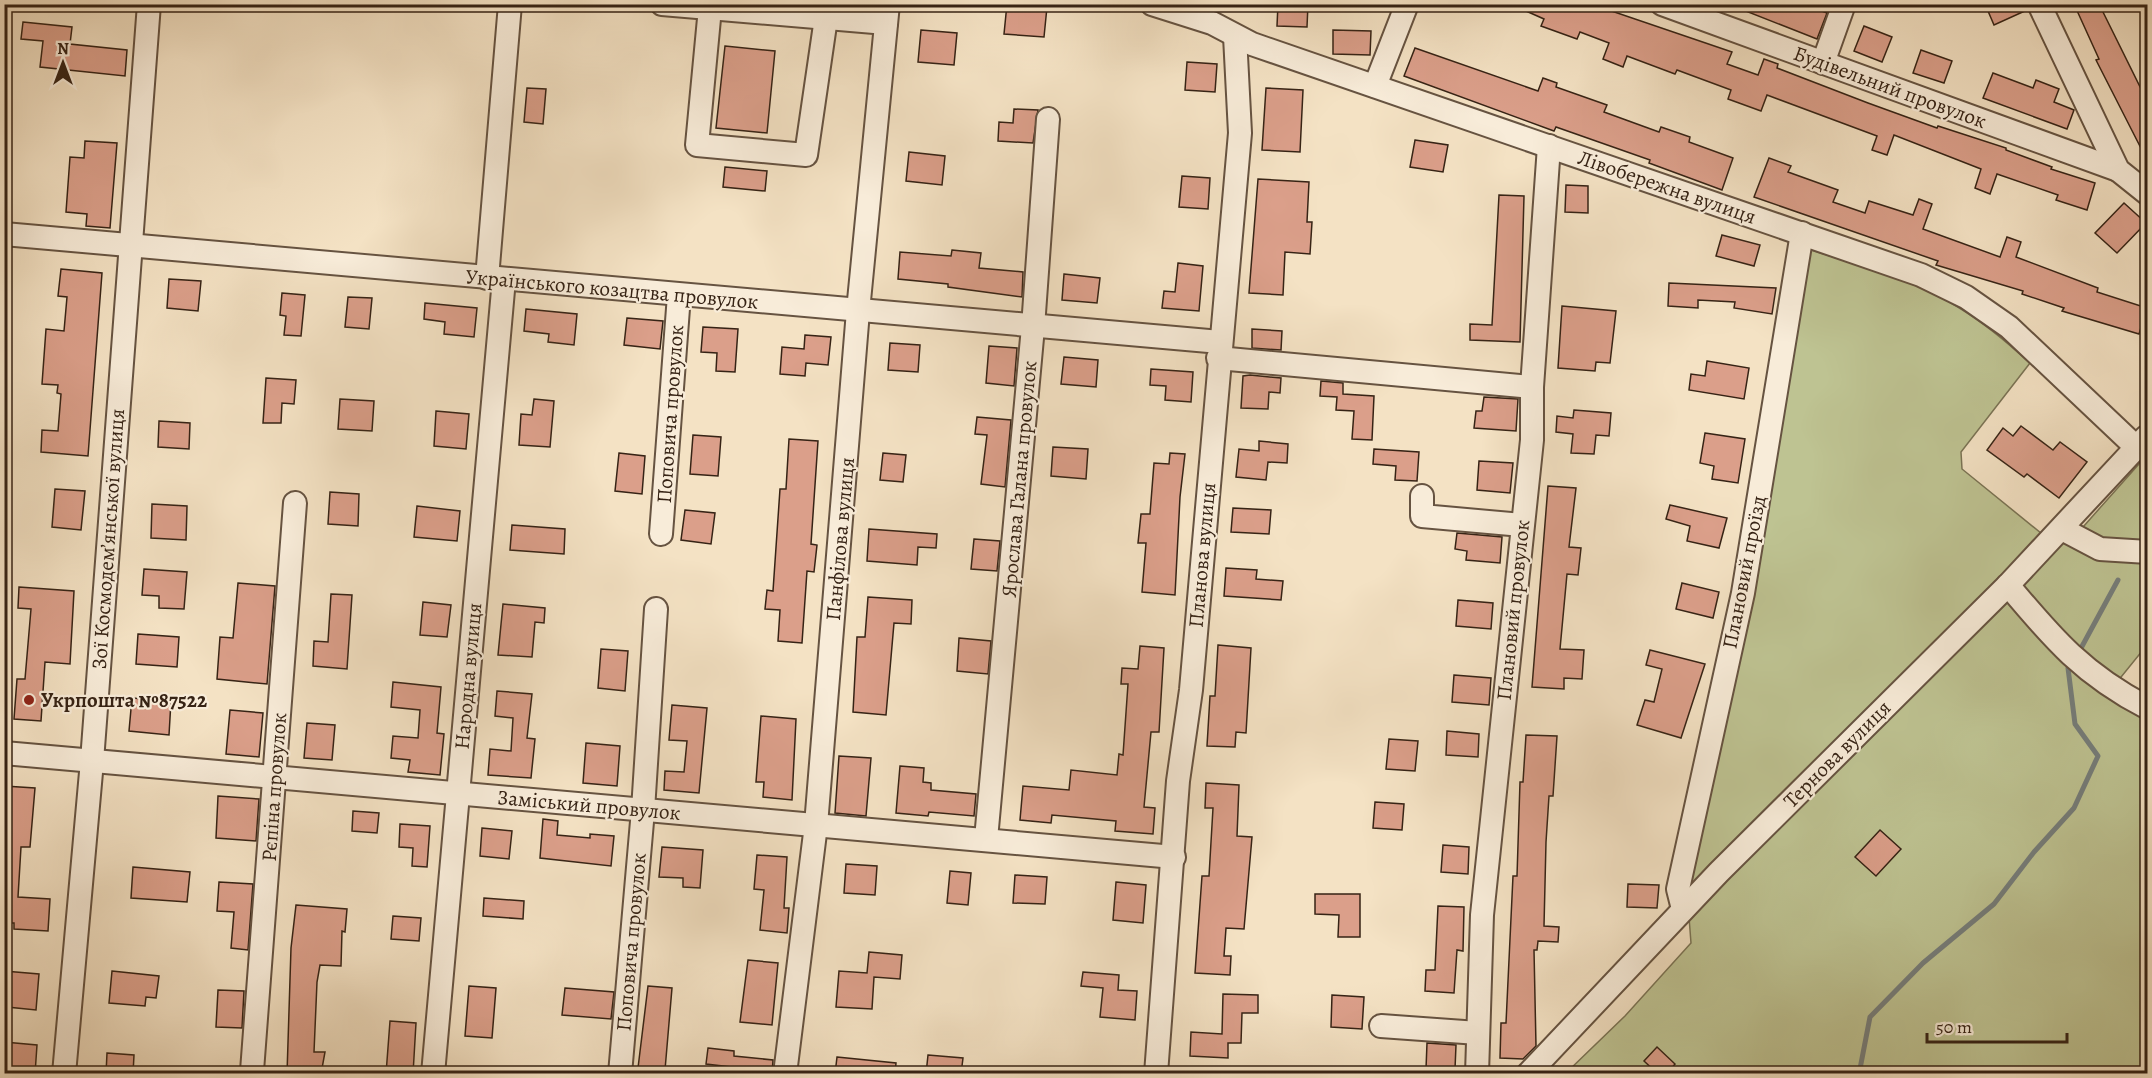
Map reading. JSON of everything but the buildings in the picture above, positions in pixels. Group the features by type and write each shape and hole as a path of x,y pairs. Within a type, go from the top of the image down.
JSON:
{"street":[{"name":"Зої Космодем’янської вулиця","path":"64,1074 92,761 129,245 149,4"},
{"name":"Народна вулиця","path":"433,1074 457,794 496,278 510,4"},
{"path":"662,4 826,18 887,14"},
{"name":"Лівобережна вулиця","path":"1152,4 1215,14 1235,36 1921,274 1966,297 2009,327 2142,442"},
{"path":"1375,86 1407,4"},
{"name":"Будівельний провулок","path":"1662,4 2118,170"},
{"path":"1823,63 1844,4"},
{"path":"2039,4 2118,170 2148,194"},
{"path":"710,8 698,145 806,155 826,18"},
{"name":"Панфілова вулиця","path":"785,1074 816,825 858,311 887,14"},
{"name":"Планова вулиця","path":"1156,1074 1178,781 1191,690 1219,350 1240,133 1235,36"},
{"name":"Ярослава Галана провулок","path":"986,839 1033,327 1048,118"},
{"name":"Плановий провулок","path":"1477,1074 1482,915 1532,440 1532,387 1549,146"},
{"name":"Плановий проїзд","path":"1683,909 1678,889 1743,593 1802,233"},
{"name":"Українського козацтва провулок","path":"4,234 1033,327 1532,387"},
{"name":"Поповича провулок","path":"661,534 679,295"},
{"name":"Тернова вулиця","path":"1528,1074 1683,909 2008,585 2142,442"},
{"path":"1422,496 1422,516 1522,525"},
{"name":"Рєпіна провулок","path":"252,1071 295,503"},
{"path":"2062,529 2100,549 2148,552"},
{"path":"2008,585 2052,638 2096,677 2112,689 2148,708"},
{"name":"Поповича провулок","path":"620,1074 643,810 656,609"},
{"name":"Заміський провулок","path":"4,753 1174,857"},
{"path":"1381,1026 1478,1034"}],"green space":[{"path":"1806,248 1925,289 1988,327 2030,363 1961,452 1962,469 2047,538 2083,527 2147,455 2147,645 2117,682 2147,717 2147,1073 1565,1074 1625,1016 1691,943 1687,891"}],"waterway":[{"path":"2139,544 2148,533"},
{"path":"2080,650 2118,580"},
{"path":"1859,1074 1870,1017 1923,963 1994,904 2034,852 2074,808 2098,756 2075,724 2068,668"}],"place":[{"name":"Укрпошта №87522","path":"29,700"}]}
